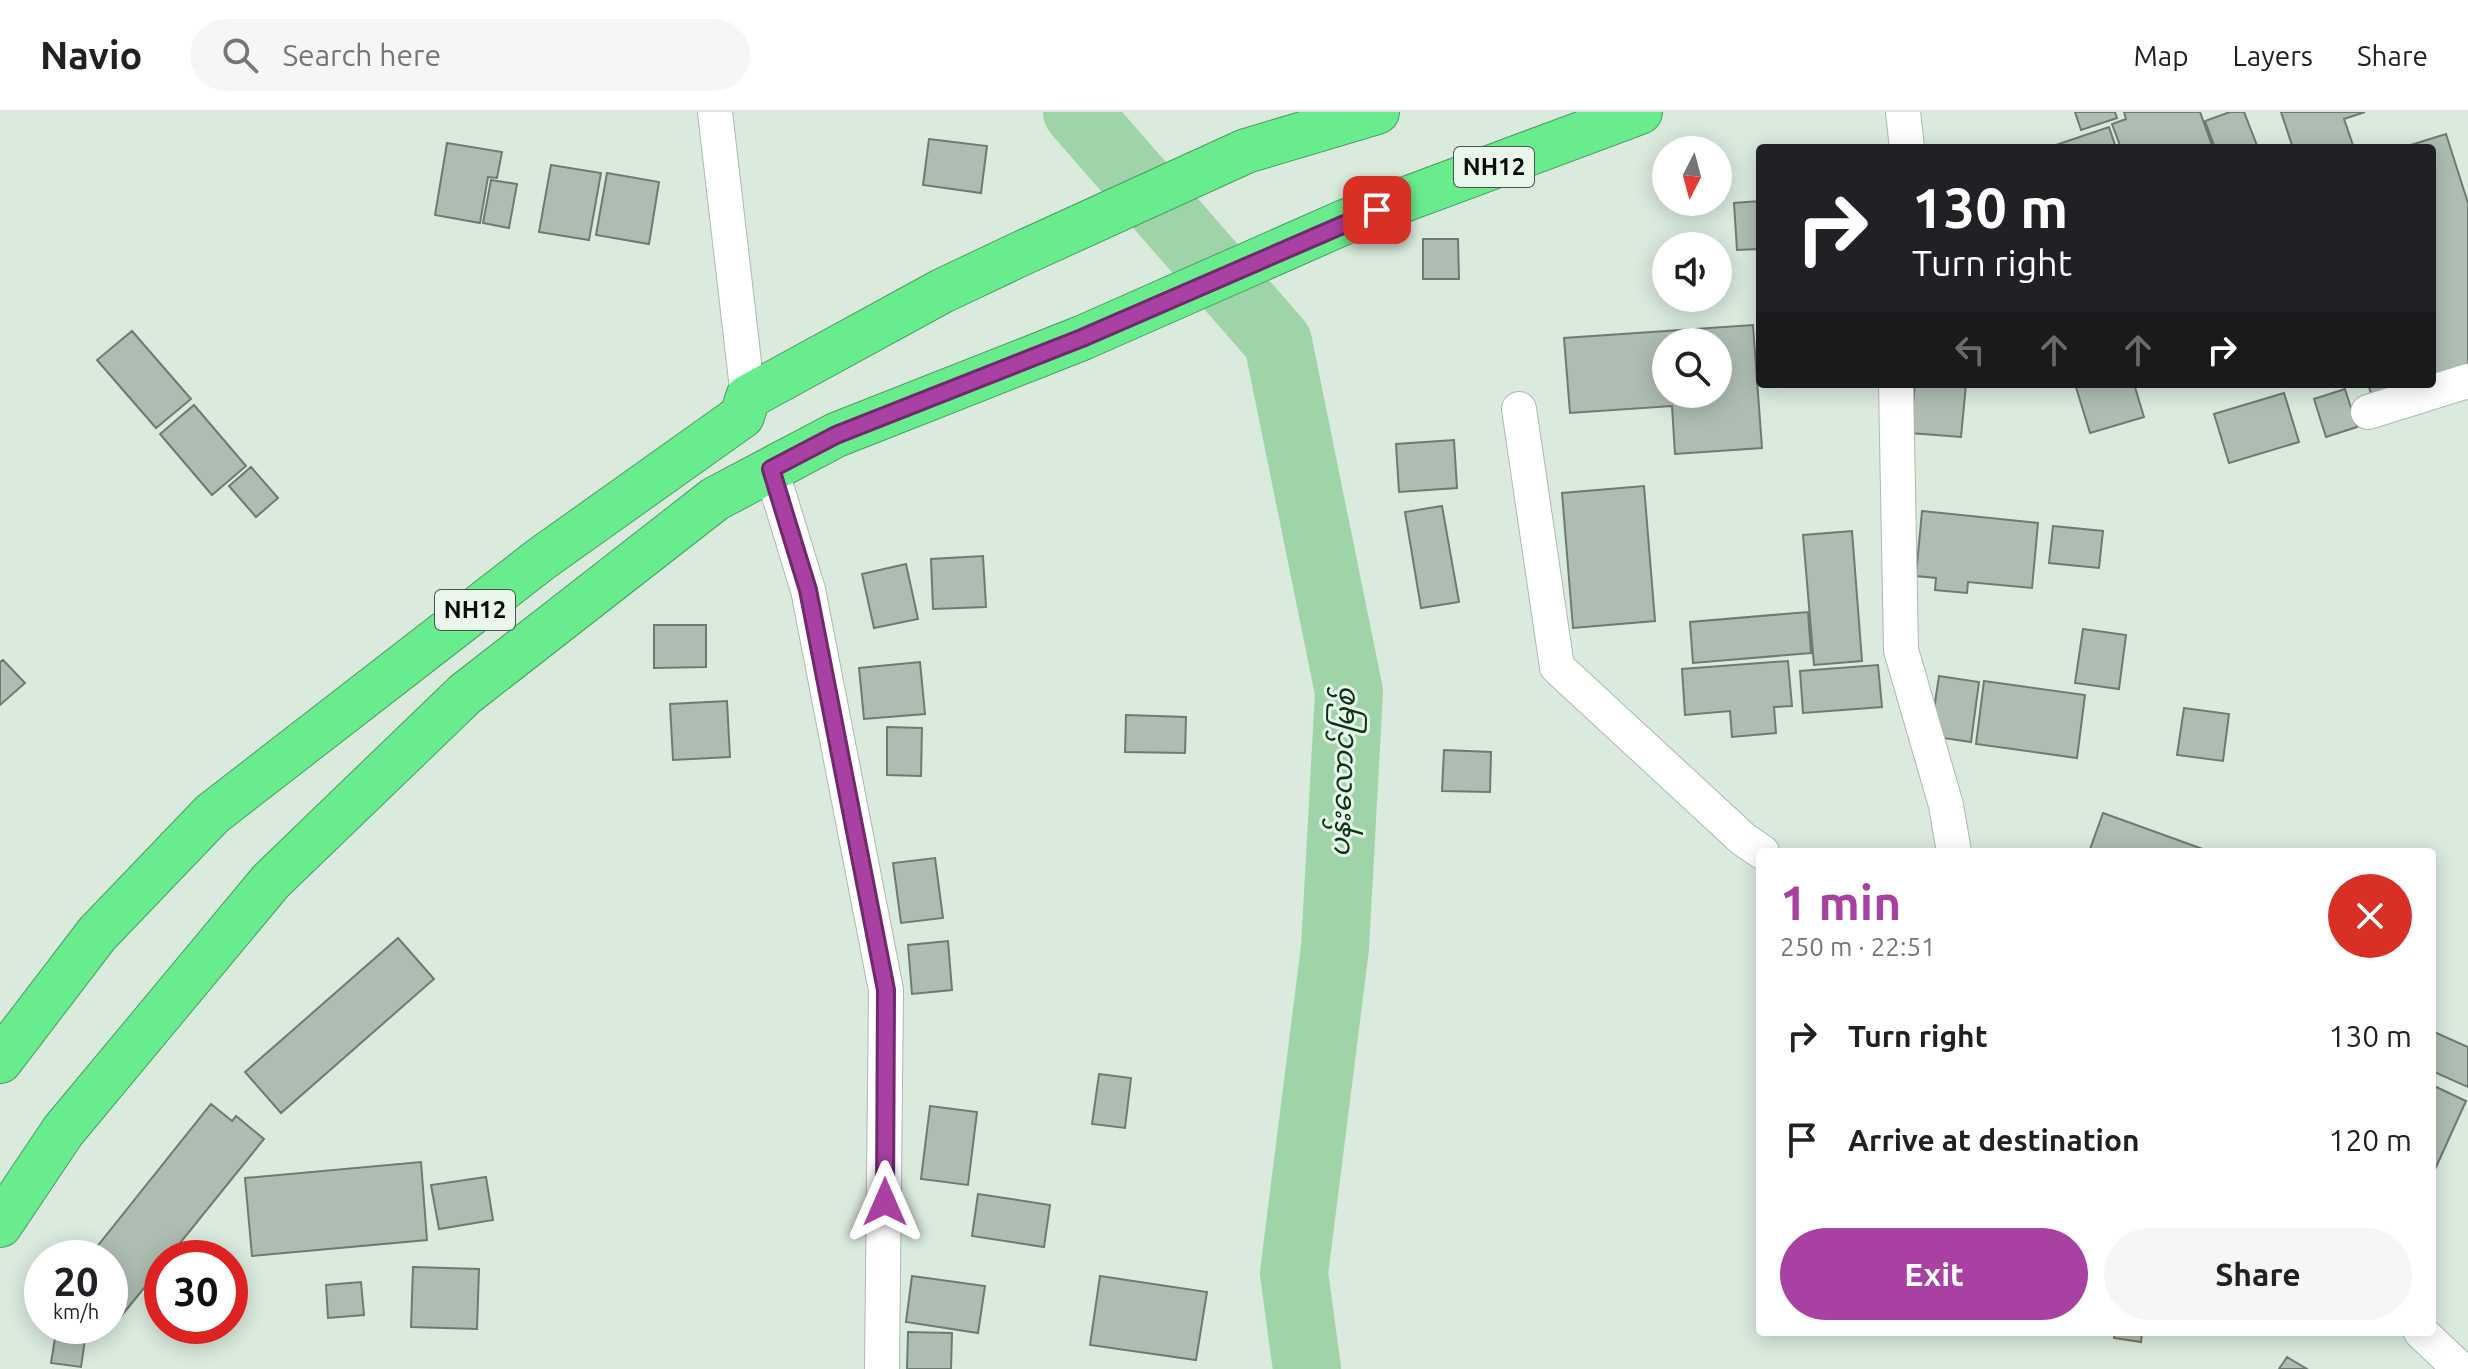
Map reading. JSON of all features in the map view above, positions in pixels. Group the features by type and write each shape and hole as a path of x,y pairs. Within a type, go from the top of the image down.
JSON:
{"highway":[{"name":"NH12","path":"0,1061 97,934 212,814 541,559 742,416 748,397 942,291 1246,151 1377,112"},
{"name":"NH12","path":"0,1225 63,1131 271,881 465,694 715,499 836,435 1091,334 1347,221 1640,112"}],"street":[{"path":"715,112 748,397"},
{"path":"1903,112 1907,144"},
{"path":"2368,412 2468,381"},
{"path":"1896,388 1901,650 1946,805 1953,848"},
{"path":"1519,409 1557,667 1756,848"},
{"path":"771,469 808,590 886,990 882,1369"},
{"path":"2425,1336 2460,1369"}],"building":[{"path":"2075,112 2115,112 2117,118 2081,130"},
{"path":"2124,112 2200,112 2212,144 2120,144 2112,124 2126,119"},
{"path":"2230,112 2244,112 2256,144 2214,144 2205,121"},
{"path":"2281,112 2365,112 2344,119 2353,144 2292,144"},
{"path":"2109,127 2115,144 2059,144"},
{"path":"2446,134 2468,203 2468,367 2436,377 2436,144 2414,144"},
{"path":"929,139 987,146 981,193 923,185"},
{"path":"447,143 502,152 497,178 488,177 480,223 435,215"},
{"path":"551,165 601,173 589,240 539,232"},
{"path":"607,173 659,182 649,244 596,235"},
{"path":"491,180 517,184 509,228 483,223"},
{"path":"1756,201 1756,249 1737,250 1734,203"},
{"path":"1423,239 1458,239 1459,279 1423,279"},
{"path":"1753,325 1762,448 1675,454 1672,408 1732,408 1732,328 1709,328"},
{"path":"132,331 191,399 156,428 97,360"},
{"path":"1652,332 1652,407 1570,413 1564,338"},
{"path":"1915,388 1966,388 1961,437 1910,433"},
{"path":"2076,388 2135,388 2144,417 2090,433"},
{"path":"2369,388 2397,388 2372,396"},
{"path":"2345,389 2357,427 2326,437 2314,399"},
{"path":"2284,393 2299,442 2229,463 2214,414"},
{"path":"194,405 246,466 212,495 160,434"},
{"path":"1454,440 1457,488 1399,492 1396,444"},
{"path":"251,467 278,498 256,517 229,486"},
{"path":"1644,486 1655,621 1573,628 1562,493"},
{"path":"1442,506 1459,602 1421,608 1405,512"},
{"path":"1922,511 2038,523 2032,588 1968,582 1967,593 1935,590 1936,578 1916,576"},
{"path":"2053,526 2103,531 2099,568 2049,563"},
{"path":"1852,531 1862,661 1814,665 1803,535"},
{"path":"983,556 986,607 933,609 931,559"},
{"path":"906,564 918,619 874,628 862,574"},
{"path":"1808,612 1811,653 1693,663 1690,622"},
{"path":"654,625 706,625 706,667 654,668"},
{"path":"2083,629 2126,635 2119,689 2075,683"},
{"path":"3,660 25,683 0,705 0,662"},
{"path":"1788,661 1792,706 1774,707 1776,733 1732,737 1730,711 1685,715 1682,669"},
{"path":"920,662 925,714 864,719 859,668"},
{"path":"1878,665 1882,707 1803,713 1800,671"},
{"path":"1939,676 1979,682 1971,742 1930,736"},
{"path":"1984,681 2085,695 2077,758 1976,744"},
{"path":"727,701 730,757 673,760 670,704"},
{"path":"2184,708 2229,714 2223,761 2177,755"},
{"path":"1126,715 1186,717 1185,753 1125,752"},
{"path":"887,727 922,728 921,776 887,775"},
{"path":"1444,750 1491,752 1490,792 1442,791"},
{"path":"2103,813 2200,848 2090,848"},
{"path":"935,858 943,918 901,923 893,863"},
{"path":"398,938 434,979 281,1113 245,1072"},
{"path":"948,941 952,990 912,994 908,945"},
{"path":"2436,1033 2468,1047 2468,1087 2436,1073"},
{"path":"1099,1074 1131,1078 1125,1128 1092,1124"},
{"path":"2436,1087 2466,1101 2436,1167"},
{"path":"211,1104 232,1121 236,1116 264,1139 183,1240 144,1240 144,1288 128,1308 128,1240 102,1240"},
{"path":"930,1106 977,1112 968,1185 921,1179"},
{"path":"421,1162 427,1240 252,1256 245,1178"},
{"path":"486,1177 493,1220 439,1229 431,1185"},
{"path":"978,1194 1050,1205 1044,1247 972,1236"},
{"path":"413,1267 479,1269 477,1329 411,1327"},
{"path":"912,1276 985,1286 978,1333 906,1322"},
{"path":"1100,1276 1207,1292 1196,1360 1090,1345"},
{"path":"361,1282 364,1315 328,1318 326,1285"},
{"path":"908,1332 952,1333 951,1369 907,1369"},
{"path":"2114,1336 2142,1336 2141,1342"},
{"path":"54,1344 84,1344 81,1367 51,1363"},
{"path":"2287,1357 2307,1369 2279,1369"}],"waterway":[{"name":"ပန်းလောင်မြစ်","path":"1077,112 1278,342 1349,692 1335,948 1294,1273 1307,1369"}],"route":[{"path":"885,1202 886,990 808,590 771,469 836,435 1082,338 1377,210"}]}
